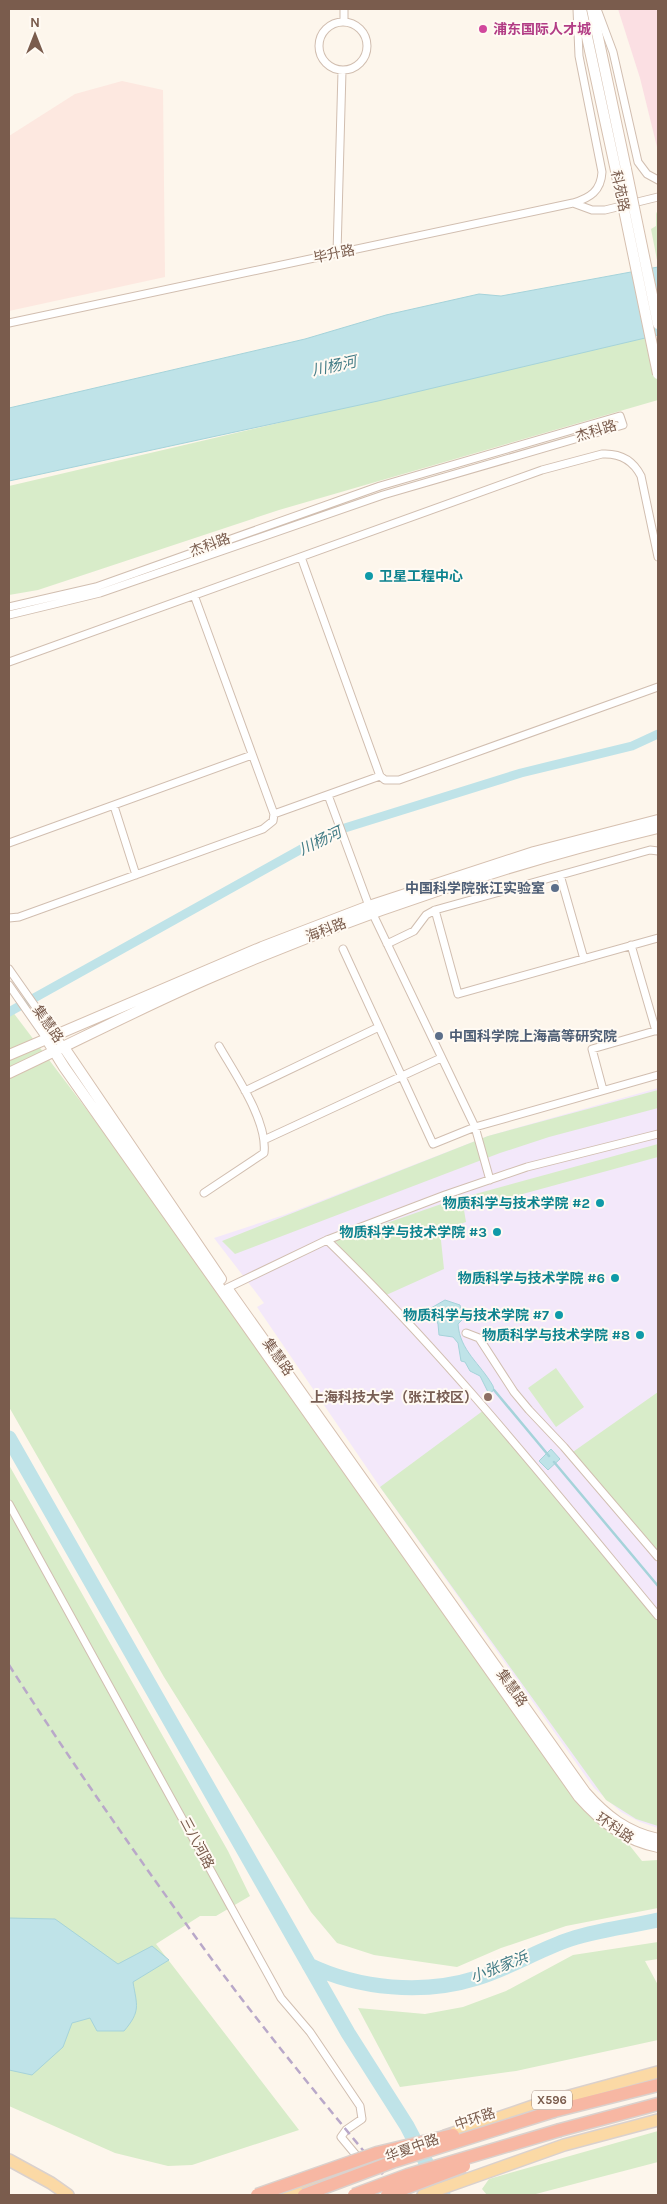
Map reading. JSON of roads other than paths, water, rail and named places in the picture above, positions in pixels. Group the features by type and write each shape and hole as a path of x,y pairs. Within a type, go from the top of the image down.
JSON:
{"highway":[{"name":"中环路","path":"304,2195 395,2161 495,2128 658,2085"},
{"path":"354,2195 408,2175 560,2130 658,2104"},
{"path":"258,2195 377,2153 426,2140 495,2128"},
{"path":"387,2195 560,2130"}],"main road":[{"name":"华夏中路","path":"281,2195 536,2105 658,2072"},
{"path":"423,2195 564,2145 658,2120"},
{"path":"9,2160 51,2183 68,2195"}],"street":[{"path":"344,9 344,22"},
{"path":"573,203 594,193 602,180 580,56 577,9"},
{"name":"科苑路","path":"581,9 658,324"},
{"name":"科苑路","path":"592,9 658,374"},
{"path":"597,9 613,52 638,162 647,174 658,180"},
{"path":"344,22 356,25 364,34 367,47 364,59 354,68 342,71 330,68 321,59 318,44 323,30 332,24 344,22"},
{"path":"337,253 342,71"},
{"name":"毕升路","path":"9,323 573,203 592,210 605,210 658,197"},
{"name":"杰科路","path":"9,607 96,587 380,486 620,416 623,425 382,495 100,593 9,615"},
{"path":"9,662 542,470 610,453 626,458 633,463 641,476 658,557"},
{"path":"300,557 380,776 385,780 399,780 658,687"},
{"path":"9,918 19,917 263,829 273,821 274,814 194,595"},
{"path":"9,834 10,843 252,755"},
{"path":"274,814 380,776"},
{"path":"328,795 370,909 474,1127 490,1180"},
{"path":"114,806 136,875"},
{"name":"海科路","path":"9,1055 253,951 534,852 658,820"},
{"name":"海科路","path":"9,1073 213,976 370,909 528,862 658,828"},
{"path":"387,944 418,929 426,916 435,910 650,850 658,851"},
{"path":"560,875 584,959"},
{"path":"435,910 458,994 658,938"},
{"path":"603,1090 592,1049 657,1031 632,945"},
{"path":"343,950 433,1144 474,1127 658,1075"},
{"name":"集慧路","path":"9,969 38,1011 50,1037"},
{"name":"集慧路","path":"9,985 31,1016 59,1049 227,1288 244,1308 582,1794"},
{"path":"245,1091 379,1027"},
{"path":"204,1193 264,1153 266,1139 245,1091 220,1046"},
{"name":"集慧路","path":"59,1049 582,1794"},
{"path":"266,1139 441,1058"},
{"path":"227,1288 327,1240 490,1180 527,1167 658,1134"},
{"path":"327,1240 384,1296 472,1396 658,1616"},
{"path":"466,1333 479,1338 514,1392 564,1447 658,1557"},
{"name":"三八河路","path":"9,1504 281,1998 310,2032 360,2106 362,2119 346,2130 341,2137 364,2166"},
{"name":"环科路","path":"582,1794 619,1824 640,1835 658,1840"},
{"name":"环科路","path":"582,1794 595,1815 615,1831 638,1843 658,1848"}],"water":[{"path":"658,267 658,335 378,401 9,481 9,408 305,339 386,315 479,294 501,296"},
{"path":"445,1300 460,1305 463,1319 458,1324 462,1342 493,1386 494,1390 489,1394 480,1376 470,1371 465,1362 461,1361 458,1343 453,1337 439,1335 438,1324 431,1308"},
{"path":"551,1449 560,1459 548,1470 539,1461"},
{"path":"9,1918 55,1919 118,1964 152,1946 169,1960 133,1982 136,2008 133,2018 124,2031 97,2031 90,2018 72,2023 63,2047 32,2075 9,2070"}],"waterway":[{"name":"川杨河","path":"9,1012 332,832 521,773 632,746 658,734"},
{"path":"494,1390 549,1456"},
{"path":"9,1438 348,2033 407,2126 443,2195"},
{"path":"554,1462 658,1586"},
{"name":"小张家浜","path":"309,1965 349,1980 370,1984 413,1988 435,1987 477,1978 576,1937 658,1920"}],"railway":[{"path":"9,1665 97,1798 214,1962 292,2063 400,2195"}],"place":[{"name":"浦东国际人才城","path":"483,29"},
{"name":"卫星工程中心","path":"369,576"},
{"name":"中国科学院张江实验室","path":"555,888"},
{"name":"中国科学院上海高等研究院","path":"439,1036"},
{"name":"物质科学与技术学院 #2","path":"600,1203"},
{"name":"物质科学与技术学院 #3","path":"497,1232"},
{"name":"物质科学与技术学院 #6","path":"615,1278"},
{"name":"物质科学与技术学院 #7","path":"559,1315"},
{"name":"物质科学与技术学院 #8","path":"640,1335"},
{"name":"上海科技大学（张江校区）","path":"488,1397"}]}
